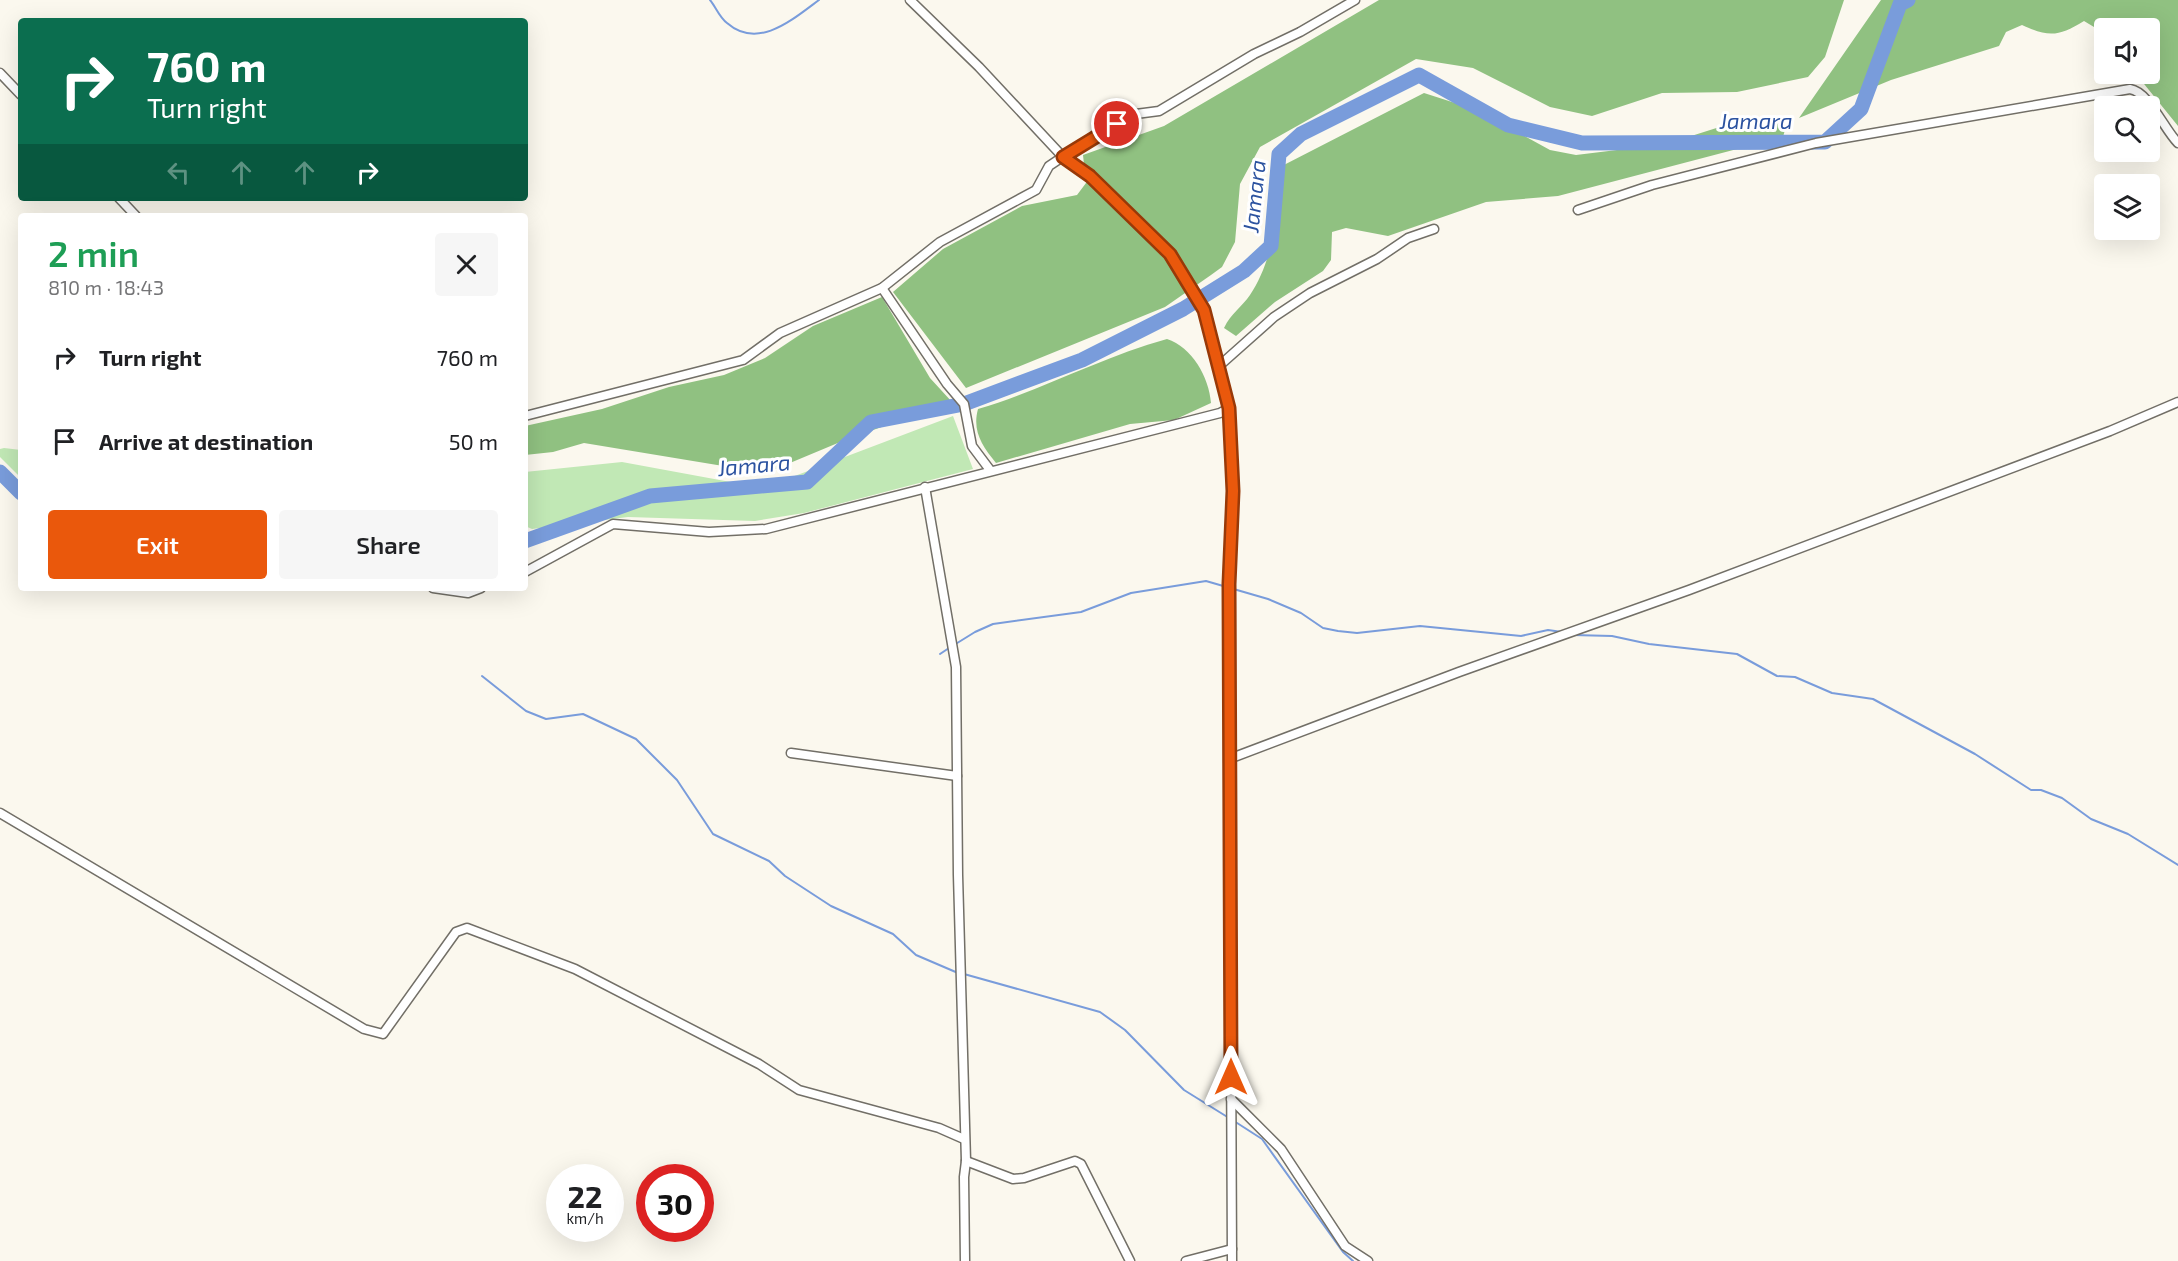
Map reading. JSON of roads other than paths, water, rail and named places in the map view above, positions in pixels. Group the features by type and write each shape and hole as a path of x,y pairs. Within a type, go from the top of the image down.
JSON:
{"street":[{"path":"910,0 979,67 1063,157 1090,176 1170,254 1204,310 1220,366 1229,408 1233,491 1229,584 1232,1261"},
{"path":"528,415 743,360 780,333 882,288 940,242 1036,190 1049,166 1097,134 1136,114 1159,111 1254,54 1300,32 1355,0"},
{"path":"0,73 18,92"},
{"path":"1578,210 1652,185 1816,143 2130,89 2138,90 2144,96 2165,129 2178,143"},
{"path":"122,201 133,213"},
{"path":"1220,366 1274,317 1310,293 1377,259 1408,238 1434,229"},
{"path":"882,288 947,384 964,404 972,446 990,470"},
{"path":"1229,759 1459,672 1701,586 2110,431 2178,402"},
{"path":"528,570 613,524 709,532 766,529 1220,413 1229,408"},
{"path":"925,487 956,666 966,1161 964,1177 965,1261"},
{"path":"454,591 468,593 473,591"},
{"path":"791,753 957,776"},
{"path":"0,813 364,1029 383,1034 456,932 467,928 575,969 759,1064 799,1090 939,1128 964,1139"},
{"path":"1231,1099 1281,1149 1345,1246 1368,1261"},
{"path":"966,1161 1013,1179 1075,1161 1081,1164 1130,1261"},
{"path":"1186,1261 1232,1249"}],"waterway":[{"path":"710,0 727,23 739,31 751,34 774,29 798,16 819,0"},
{"name":"Jamara","path":"528,540 650,496 807,482 871,422 964,404 1082,360 1183,309 1244,271 1271,246 1279,154 1301,134 1419,75 1508,125 1582,143 1825,142 1861,109 1900,4 1908,0"},
{"name":"Jamara","path":"0,472 18,490"},
{"path":"954,645 993,624 1081,612 1131,593 1206,581 1268,599 1301,613 1323,628 1338,631 1357,633 1420,626 1521,636 1548,630 1562,632"},
{"path":"1573,635 1612,636 1649,644 1737,654 1777,676 1795,677 1832,693 1873,699 1975,754 2031,790 2041,790 2062,798 2091,819 2128,834 2178,865"},
{"path":"940,654 949,648"},
{"path":"482,676 526,711 546,719 583,714 636,739 677,780 713,834 769,861 785,876 831,906 893,934 916,955 958,973"},
{"path":"964,974 1100,1012 1125,1030 1184,1090 1229,1118"},
{"path":"1234,1121 1262,1139 1343,1252 1353,1261"}]}
